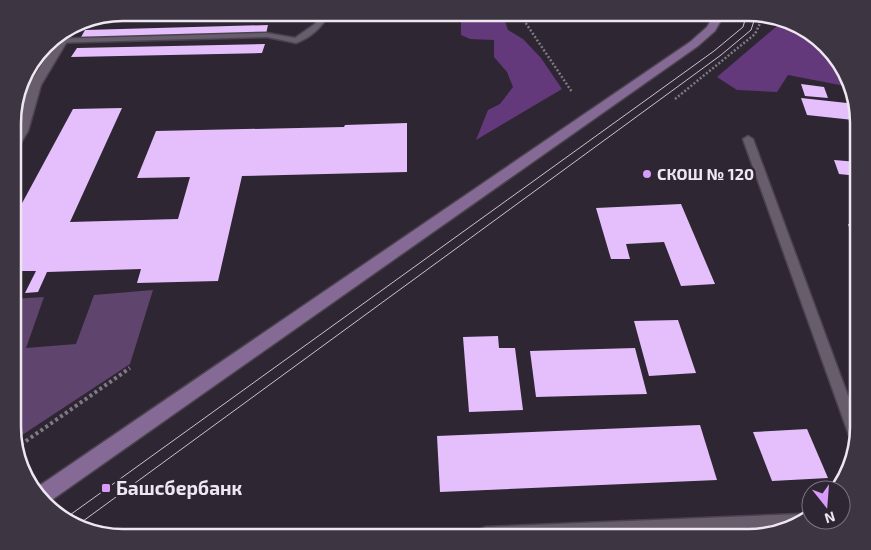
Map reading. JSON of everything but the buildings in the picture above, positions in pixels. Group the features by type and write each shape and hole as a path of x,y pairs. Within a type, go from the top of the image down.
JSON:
{"main road":[{"path":"45,493 694,44 711,29 715,21"}],"street":[{"path":"21,133 35,85 62,41"},
{"path":"706,529 773,525"}],"lane":[{"path":"62,41 267,35 296,40 314,30 322,21"},
{"path":"29,85 35,85"},
{"path":"748,139 850,419"}],"path":[{"path":"525,21 572,92"},
{"path":"675,98 755,34 761,22"},
{"path":"23,443 130,368"}],"shaded area":[{"path":"461,21 505,21 508,30 523,39 541,58 562,89 476,140 488,110 500,104 513,87 507,72 494,57 494,40 470,39 461,35"},
{"path":"777,26 805,38 815,46 833,66 843,86 788,75 777,92 737,90 717,77"},
{"path":"153,290 130,364 22,435 21,298 44,297 26,348 76,344 94,295"}],"tram line":[{"path":"71,514 714,51 743,27 745,21"},
{"path":"84,520 721,55 751,30 754,21"}],"place":[{"name":"СКОШ № 120","path":"647,174"},
{"name":"Башсбербанк","path":"106,488"}]}
